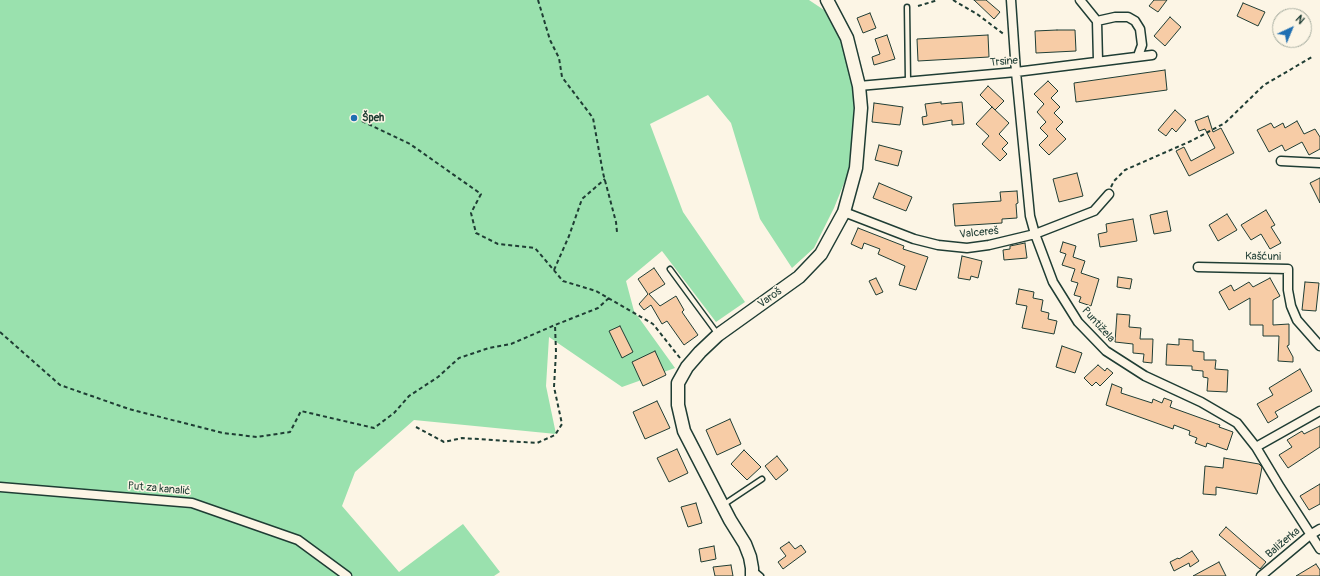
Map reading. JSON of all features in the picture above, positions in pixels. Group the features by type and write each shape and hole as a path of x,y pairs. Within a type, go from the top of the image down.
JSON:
{"main road":[{"name":"Varoš","path":"755,573 745,544 723,506 684,431 678,406 678,383 687,367 718,335 799,277 821,254 844,212 856,168 861,108 859,86 847,38 826,0"}],"street":[{"name":"Puntižela","path":"1011,0 1013,41 1030,216 1035,234 1053,282 1078,322 1106,351 1145,376 1201,402 1237,423 1256,447 1320,549"},
{"path":"1080,0 1097,21 1098,61"},
{"path":"1097,21 1115,17 1128,17 1135,21 1140,29 1142,46 1138,56"},
{"name":"Trsine","path":"859,86 1016,72 1152,55"},
{"path":"1281,161 1320,163"},
{"name":"Valcereš","path":"844,212 914,239 938,245 967,248 989,245 1035,234 1094,210 1109,194"},
{"name":"Kašćuni","path":"1198,267 1288,269 1288,290 1291,306 1297,320 1320,346"},
{"path":"1256,447 1320,411"},
{"name":"Put za kanalić","path":"0,487 192,503 298,540 347,576"},
{"name":"Baližerka","path":"1261,576 1310,535 1320,529"}],"lane":[{"path":"906,7 908,81"},
{"path":"670,269 718,335"},
{"path":"723,506 762,479"}],"path":[{"path":"538,0 550,40 559,58 562,77 593,118 617,232"},
{"path":"918,6 938,0"},
{"path":"952,0 977,14 1013,41"},
{"path":"1109,194 1114,181 1125,170 1191,141 1225,123 1264,85 1312,57"},
{"path":"362,120 410,144 481,194 471,213 476,233 498,244 535,248 563,281 596,291 653,324 687,367"},
{"path":"554,270 569,236 582,199 605,180"},
{"path":"0,332 60,385 129,409 223,433 257,437 290,432 301,411 374,428 394,413 409,396 438,377 459,358 489,348 511,344 598,308 609,298"},
{"path":"416,426 444,442 462,438 537,443 555,435 562,424 554,387 556,352 554,325"}],"green space":[{"path":"0,0 809,0 824,10 841,40 853,90 854,108 852,154 849,171 834,208 814,248 792,268 760,219 731,123 708,95 650,124 683,212 745,302 716,322 662,251 626,281 634,311 675,368 622,387 549,337 546,386 556,434 414,420 355,472 342,506 399,572 463,524 500,572 494,576 0,576"}],"building":[{"path":"974,0 986,0 1000,12 994,19"},
{"path":"1154,0 1167,0 1158,12 1149,6"},
{"path":"1243,3 1265,12 1258,26 1237,16"},
{"path":"870,13 876,28 863,33 857,18"},
{"path":"1170,17 1181,27 1165,46 1154,36"},
{"path":"1075,30 1076,51 1036,53 1035,31"},
{"path":"887,35 895,59 874,65 872,57 880,54 875,39"},
{"path":"988,35 989,57 918,61 917,39"},
{"path":"1165,70 1167,90 1076,102 1074,83"},
{"path":"1048,81 1058,91 1051,98 1060,107 1054,113 1063,122 1056,129 1066,139 1049,155 1039,145 1048,136 1040,128 1046,122 1037,112 1044,104 1034,94"},
{"path":"988,86 1004,101 995,110 980,95"},
{"path":"941,102 941,104 962,102 964,124 952,125 952,120 923,125 922,117 927,116 925,104"},
{"path":"874,103 903,107 900,125 872,122"},
{"path":"992,107 1009,123 999,134 1008,143 1002,149 1007,154 1000,161 982,144 989,136 976,124"},
{"path":"1175,110 1186,120 1176,132 1172,128 1166,136 1158,130"},
{"path":"1208,116 1213,132 1221,128 1234,153 1189,176 1176,151 1184,147 1191,161 1215,148 1205,129 1199,131 1195,121"},
{"path":"1297,121 1304,134 1315,129 1320,137 1320,149 1309,155 1302,142 1285,151 1282,145 1269,152 1257,130 1271,123 1274,128 1283,123 1285,128"},
{"path":"879,145 902,151 898,166 875,160"},
{"path":"1077,173 1083,196 1059,202 1053,179"},
{"path":"1320,178 1320,203 1310,183"},
{"path":"879,183 912,197 906,211 873,198"},
{"path":"1017,191 1017,218 1002,219 1002,223 955,226 953,204 1001,201 1000,192"},
{"path":"1266,210 1275,225 1271,227 1281,243 1270,249 1261,234 1251,240 1241,225"},
{"path":"1167,211 1171,231 1154,234 1150,215"},
{"path":"1227,214 1237,230 1218,241 1209,225"},
{"path":"1133,219 1137,241 1100,247 1098,234 1107,232 1106,224"},
{"path":"858,228 904,246 903,249 928,257 916,290 899,285 905,266 878,254 880,249 864,243 862,249 851,244"},
{"path":"1063,242 1076,246 1073,257 1085,261 1081,273 1099,279 1091,306 1079,302 1081,297 1074,295 1078,283 1071,281 1075,269 1062,265 1066,254 1060,252"},
{"path":"1025,243 1027,258 1004,260 1003,250 1010,249 1010,246"},
{"path":"962,256 982,261 978,278 971,276 970,280 958,278"},
{"path":"654,268 665,284 649,294 660,306 676,296 684,310 682,312 698,335 684,345 667,321 662,324 651,305 644,310 639,304 648,294 638,279"},
{"path":"1118,277 1132,279 1130,289 1117,287"},
{"path":"876,278 883,292 876,295 869,281"},
{"path":"1270,278 1280,296 1273,300 1273,325 1289,324 1289,345 1287,346 1293,357 1293,362 1278,361 1279,336 1263,336 1263,325 1250,325 1250,298 1229,310 1219,292 1231,285 1234,291 1249,282 1253,287"},
{"path":"1305,282 1319,283 1316,311 1302,310"},
{"path":"1019,289 1034,292 1033,298 1043,300 1041,311 1049,313 1048,319 1057,321 1054,334 1022,328 1027,306 1016,304"},
{"path":"1117,314 1130,315 1129,327 1141,328 1140,339 1153,339 1152,363 1143,362 1144,354 1133,353 1133,344 1115,342"},
{"path":"620,326 633,352 622,358 609,331"},
{"path":"1179,339 1193,340 1193,351 1204,352 1204,360 1216,360 1215,369 1228,370 1227,392 1207,391 1208,378 1203,377 1203,371 1192,370 1192,366 1166,365 1167,344 1179,345"},
{"path":"1062,346 1082,353 1075,373 1056,367"},
{"path":"655,351 666,375 643,386 632,362"},
{"path":"1098,365 1105,371 1107,368 1113,373 1100,386 1096,382 1092,386 1084,378"},
{"path":"1300,369 1312,391 1275,412 1278,417 1268,423 1257,404 1273,395 1269,388"},
{"path":"1112,384 1122,388 1121,393 1152,403 1153,399 1162,403 1164,398 1172,401 1170,407 1220,425 1219,427 1233,432 1227,450 1207,443 1206,447 1195,443 1197,438 1189,435 1190,431 1174,425 1173,429 1106,405"},
{"path":"657,401 670,428 645,439 633,412"},
{"path":"730,419 741,444 717,455 706,430"},
{"path":"1320,426 1320,447 1288,468 1279,455 1292,447 1287,440 1302,431 1304,434"},
{"path":"677,449 688,473 669,482 657,458"},
{"path":"744,450 761,467 747,480 731,464"},
{"path":"777,456 788,470 776,480 765,466"},
{"path":"1224,458 1259,464 1262,467 1257,494 1216,487 1216,495 1203,494 1205,466 1223,468"},
{"path":"1320,484 1320,504 1309,510 1300,496"},
{"path":"696,503 702,523 688,527 681,507"},
{"path":"1226,527 1266,562 1260,569 1219,535"},
{"path":"789,542 795,549 801,545 806,552 783,569 778,562 786,556 780,548"},
{"path":"714,546 716,559 701,562 699,549"},
{"path":"1192,551 1199,561 1190,567 1189,563 1174,571 1170,562 1178,558 1179,559"},
{"path":"1219,562 1226,576 1193,576"},
{"path":"1316,564 1320,570 1320,576 1296,576"},
{"path":"731,565 733,576 715,576 713,567"}],"place":[{"name":"Špeh","path":"354,118"}]}
